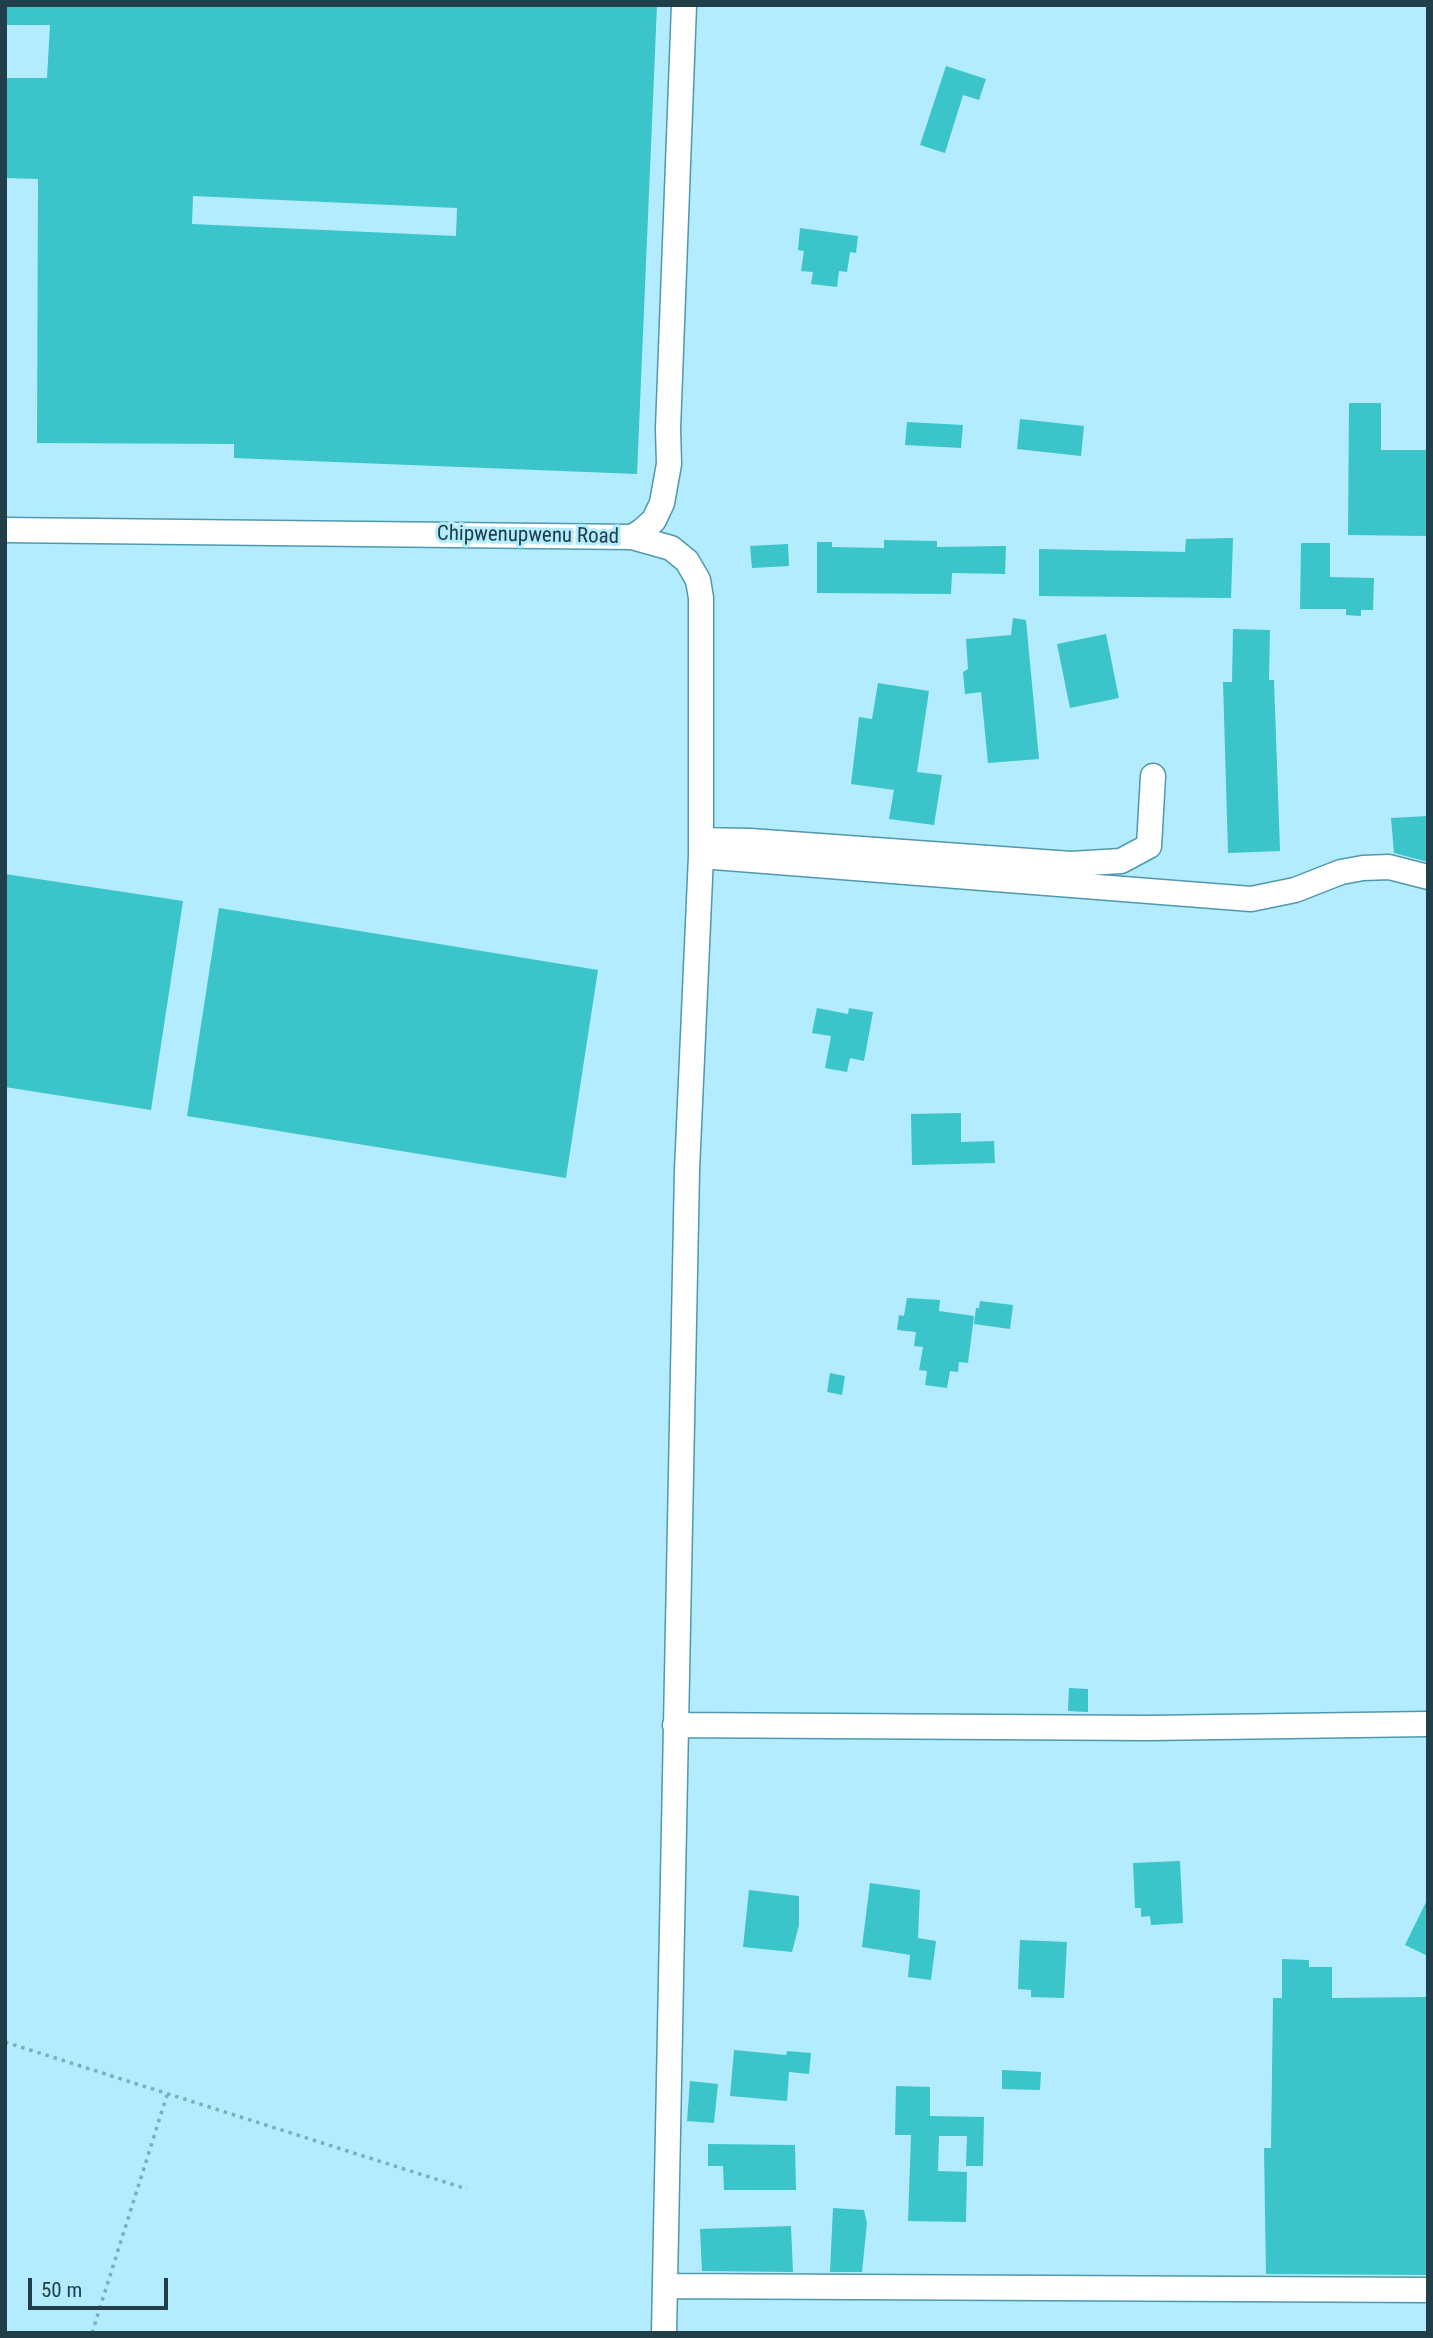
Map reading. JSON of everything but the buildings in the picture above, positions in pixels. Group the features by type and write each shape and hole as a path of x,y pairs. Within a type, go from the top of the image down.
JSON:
{"street":[{"name":"Chipwenupwenu Road","path":"5,530 632,537 654,520 662,503 669,464 684,5"},
{"path":"632,537 671,548 687,561 698,580 701,598 701,848 687,1170 664,2333"},
{"path":"701,848 750,841 1071,864 1121,861 1149,846 1153,776"},
{"path":"701,848 1251,900 1295,890 1341,872 1363,868 1388,867 1428,877"},
{"path":"675,1725 1149,1728 1428,1724"},
{"path":"666,2286 1428,2290"}],"path":[{"path":"5,2042 467,2189"},
{"path":"92,2333 167,2095"}]}
